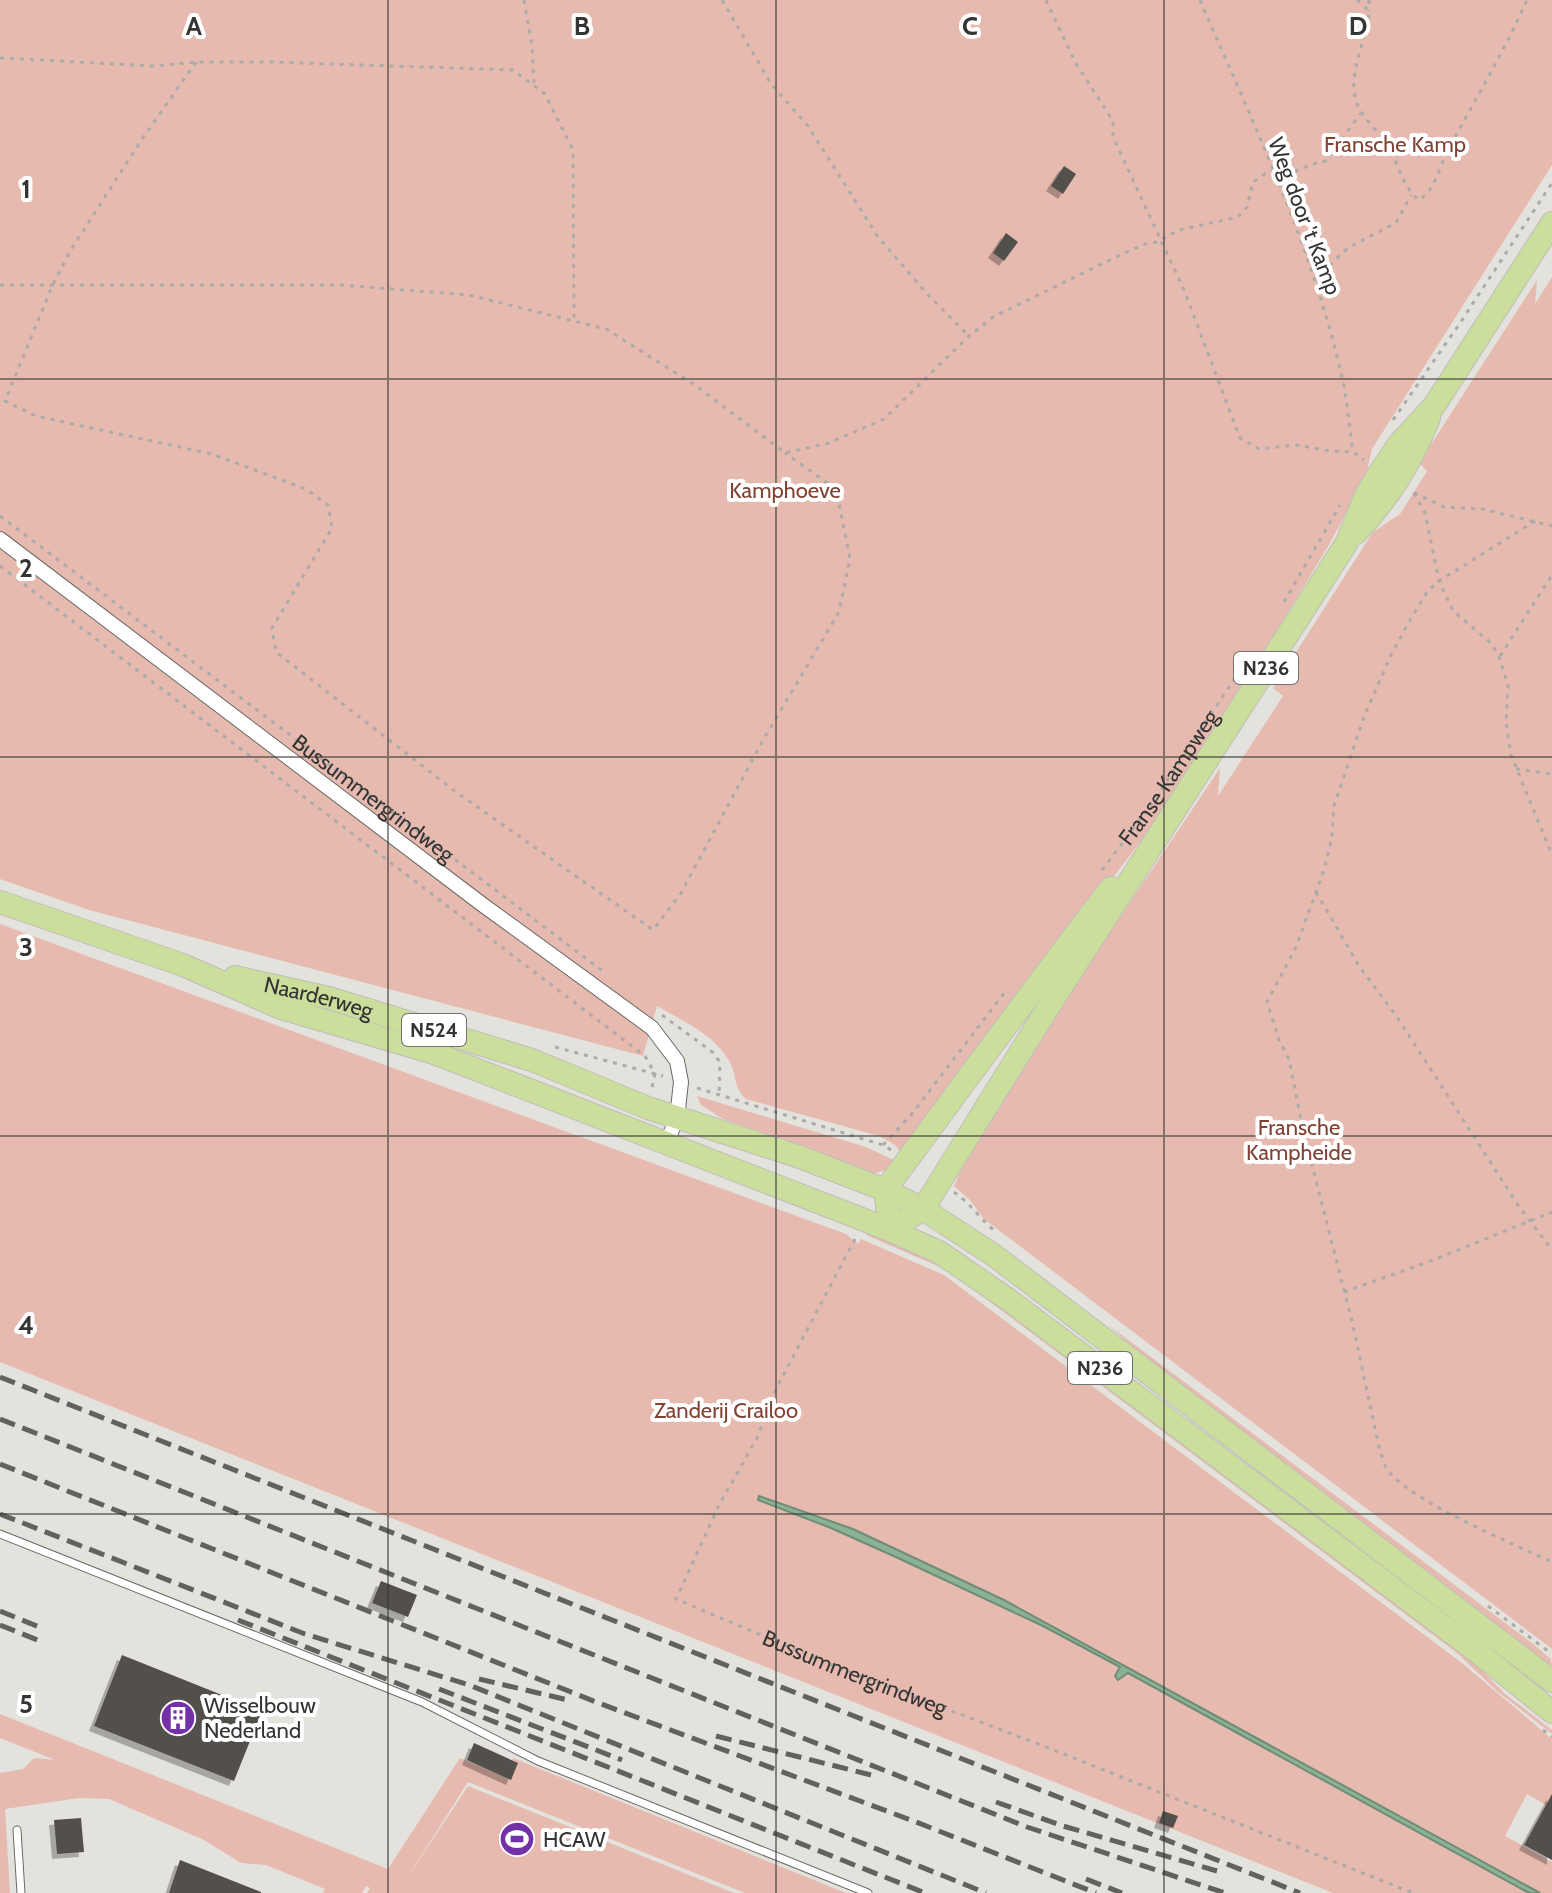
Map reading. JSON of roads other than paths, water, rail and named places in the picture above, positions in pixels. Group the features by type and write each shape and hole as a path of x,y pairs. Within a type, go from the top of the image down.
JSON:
{"main road":[{"name":"Franse Kampweg","path":"890,1230 923,1209 1185,792 1346,544 1366,495 1380,472 1399,444 1434,406 1552,223"},
{"name":"Franse Kampweg","path":"885,1190 1015,1018 1049,967 1185,792"},
{"name":"Naarderweg","path":"0,902 183,965 281,1008 434,1053 666,1144"},
{"name":"Naarderweg","path":"183,965 329,998 532,1060 677,1118"},
{"name":"N524","path":"677,1118 800,1157 885,1190"},
{"name":"N524","path":"666,1144 890,1230"},
{"name":"N236","path":"885,1190 923,1209 995,1256 1552,1681"},
{"path":"885,1190 890,1230"},
{"name":"N236","path":"890,1230 961,1265 1475,1650 1546,1720"}],"street":[{"name":"Bussummergrindweg","path":"0,539 483,905 652,1028 677,1061 681,1082 677,1118 666,1144"}],"lane":[{"path":"0,1534 422,1702 538,1761 868,1893"},
{"path":"17,1830 21,1893"}],"railway":[{"path":"0,1377 1300,1893"},
{"path":"0,1419 1027,1827 1225,1893"},
{"path":"0,1464 596,1702 1096,1893"},
{"path":"0,1514 305,1634 469,1685 986,1893"},
{"path":"0,1611 44,1629"},
{"path":"238,1620 925,1893"},
{"path":"0,1625 40,1641"},
{"path":"479,1679 568,1700"},
{"path":"439,1689 622,1760"},
{"path":"716,1736 871,1775"},
{"path":"996,1802 1063,1826 1217,1871"},
{"path":"1086,1879 1122,1893"}],"place":[{"name":"Wisselbouw Nederland","path":"178,1718"},
{"name":"HCAW","path":"517,1839"}],"park label":[{"name":"Fransche Kamp","path":"1395,144"},
{"name":"Kamphoeve","path":"785,490"},
{"name":"Fransche Kampheide","path":"1299,1140"},
{"name":"Zanderij Crailoo","path":"726,1410"}]}
